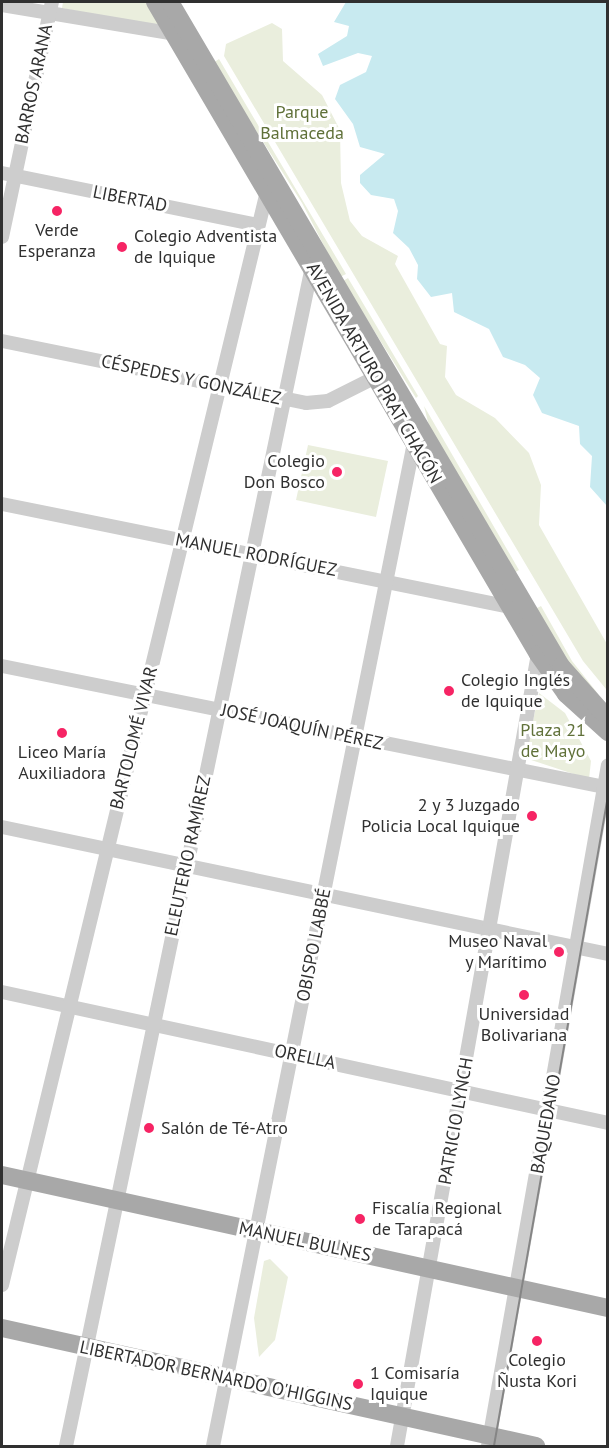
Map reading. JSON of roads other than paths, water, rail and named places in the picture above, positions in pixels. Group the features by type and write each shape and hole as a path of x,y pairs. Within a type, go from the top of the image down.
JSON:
{"main road":[{"name":"AVENIDA ARTURO PRAT CHACÓN","path":"155,2 182,35 307,233 561,666 608,717"},
{"name":"AVENIDA ARTURO PRAT CHACÓN","path":"170,2 182,35 267,191 538,654 566,694 608,732"},
{"path":"307,233 312,266"},
{"path":"376,377 395,381"},
{"name":"MANUEL BULNES","path":"2,1175 608,1308"},
{"name":"LIBERTADOR BERNARDO O'HIGGINS","path":"2,1328 402,1417 489,1441 536,1446"}],"street":[{"path":"2,5 51,8 182,35"},
{"name":"BARROS ARANA","path":"2,237 8,175 51,8"},
{"name":"LIBERTAD","path":"8,175 258,225"},
{"name":"BARTOLOMÉ VIVAR","path":"2,1285 267,191"},
{"name":"ELEUTERIO RAMÍREZ","path":"66,1446 312,266"},
{"name":"CÉSPEDES Y GONZÁLEZ","path":"2,341 284,399 328,401 376,377"},
{"name":"OBISPO LABBÉ","path":"213,1446 414,443"},
{"name":"MANUEL RODRÍGUEZ","path":"2,504 510,607"},
{"name":"PATRICIO LYNCH","path":"397,1446 538,654"},
{"name":"JOSÉ JOAQUÍN PÉREZ","path":"2,666 604,788"},
{"name":"BAQUEDANO","path":"489,1441 608,765"},
{"path":"2,826 608,954"},
{"name":"ORELLA","path":"2,992 608,1123"}],"water":[{"path":"346,2 607,2 607,506 590,487 592,456 580,444 579,426 542,413 533,395 540,378 525,365 503,357 489,329 454,312 452,293 431,297 417,279 418,265 409,248 393,233 398,211 394,199 371,195 360,183 360,175 385,154 360,147 353,124 335,99 340,85 366,72 372,56 358,53 323,66 318,54 347,36 349,26 334,22"}],"tram line":[{"path":"494,1446 608,796"}],"place":[{"name":"Verde Esperanza","path":"57,211"},
{"name":"Colegio Adventista de Iquique","path":"122,247"},
{"name":"Colegio Don Bosco","path":"337,472"},
{"name":"Colegio Inglés de Iquique","path":"449,691"},
{"name":"Liceo María Auxiliadora","path":"62,733"},
{"name":"2 y 3 Juzgado Policia Local Iquique","path":"532,816"},
{"name":"Museo Naval y Marítimo","path":"559,952"},
{"name":"Universidad Bolivariana","path":"524,995"},
{"name":"Salón de Té-Atro","path":"149,1128"},
{"name":"Fiscalía Regional de Tarapacá","path":"360,1219"},
{"name":"Colegio Ñusta Kori","path":"537,1341"},
{"name":"1 Comisaría Iquique","path":"358,1384"}],"park label":[{"name":"Parque Balmaceda","path":"302,123"},
{"name":"Plaza 21 de Mayo","path":"553,741"}]}
